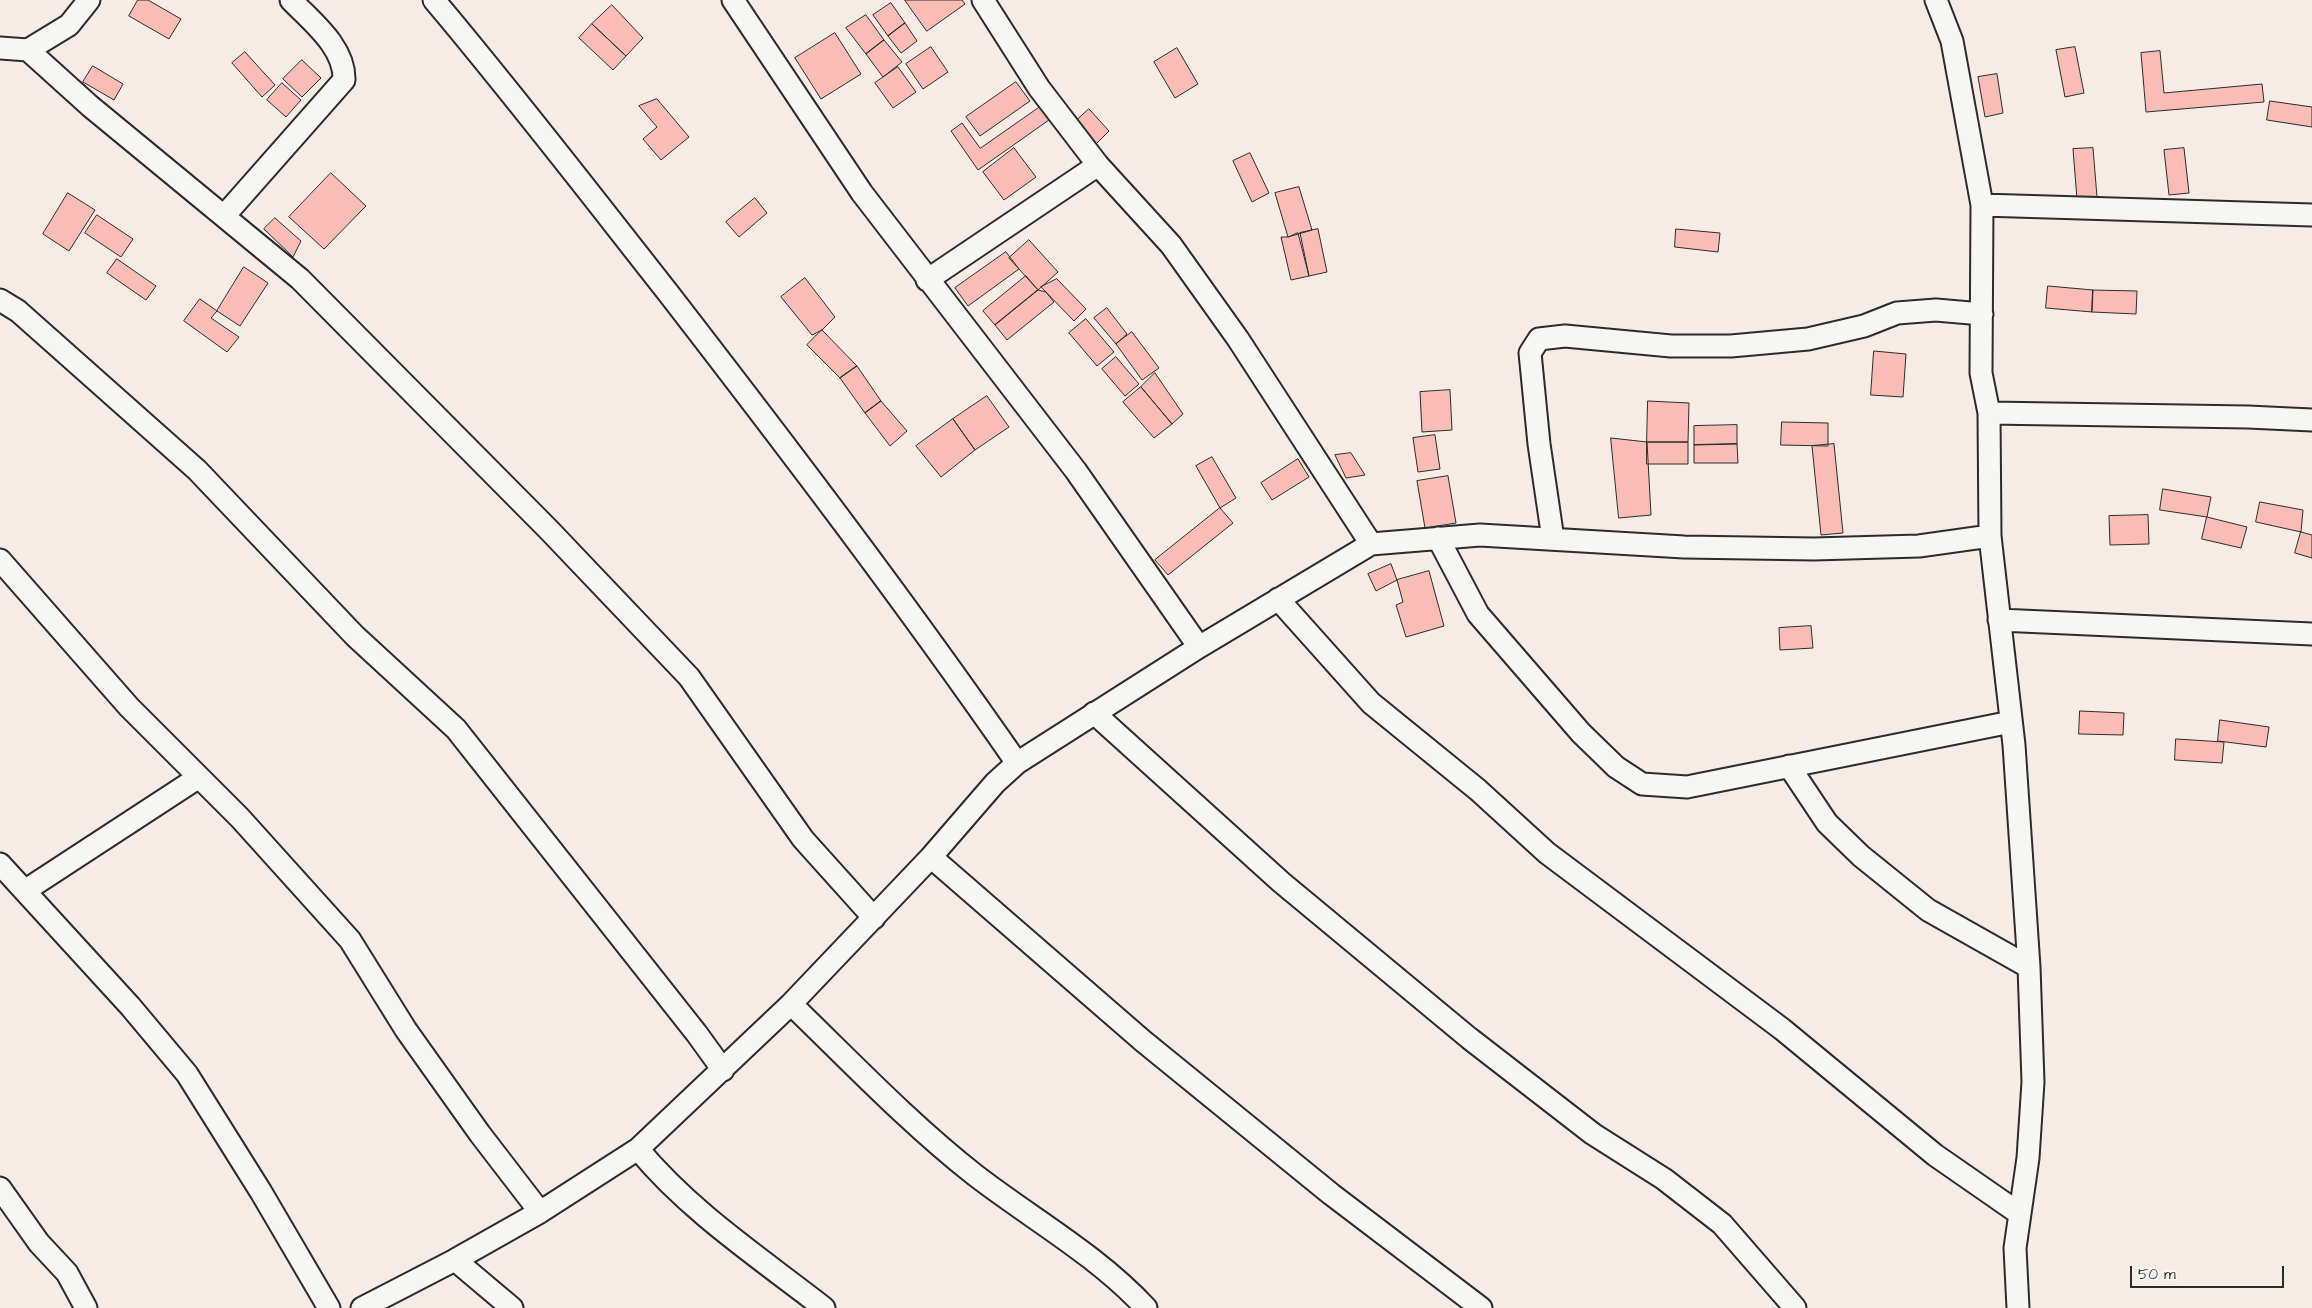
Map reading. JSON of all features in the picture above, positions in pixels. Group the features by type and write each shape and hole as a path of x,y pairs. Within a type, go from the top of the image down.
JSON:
{"street":[{"path":"0,48 28,50 69,25 88,0"},
{"path":"224,216 344,80 345,68 341,58 323,33 291,0"},
{"path":"434,0 507,86 715,354 930,638 1017,763"},
{"path":"733,0 862,194 1076,471 1199,647"},
{"path":"983,0 1039,88 1098,164 1171,245 1238,339 1371,544"},
{"path":"1936,0 1952,41 1982,204 1981,373 1989,413 1990,536 2011,722 2029,967 2033,1082 2028,1158 2015,1248 2018,1308"},
{"path":"28,50 90,106 300,279 549,530 689,677 803,839 874,918"},
{"path":"927,280 1098,164"},
{"path":"1982,204 2312,215"},
{"path":"0,300 18,311 197,470 355,636 456,729 697,1034 723,1070"},
{"path":"1553,539 1539,444 1530,352 1539,339 1565,336 1671,346 1731,346 1808,339 1864,326 1897,313 1936,310 1982,314"},
{"path":"1989,413 2248,417 2312,420"},
{"path":"362,1308 455,1260 540,1212 638,1149 791,1004 931,857 995,783 1017,763 1199,647 1371,544 1480,536 1684,547 1814,549 1919,546 1990,536"},
{"path":"1438,538 1478,614 1500,641 1580,733 1616,767 1642,784 1686,787 2011,722"},
{"path":"0,560 129,707 299,881 350,940 406,1030 480,1134 540,1212"},
{"path":"1278,599 1371,703 1478,790 1547,854 1782,1029 1935,1155 2020,1214"},
{"path":"1999,620 2312,634"},
{"path":"1094,713 1281,882 1469,1038 1593,1134 1664,1179 1722,1224 1795,1308"},
{"path":"1789,766 1826,823 1861,856 1928,910 2029,967"},
{"path":"26,890 200,778"},
{"path":"931,857 1143,1041 1331,1194 1481,1308"},
{"path":"0,864 26,890 130,1006 187,1074 261,1192 329,1308"},
{"path":"791,1004 892,1102 975,1175 1123,1283 1146,1308"},
{"path":"638,1149 659,1174 695,1208 824,1308"},
{"path":"0,1188 39,1243 67,1273 86,1308"},
{"path":"455,1260 512,1308"}],"building":[{"path":"138,0 148,0 181,19 169,39 129,16"},
{"path":"905,0 962,0 965,4 927,31"},
{"path":"891,3 905,23 888,36 873,15"},
{"path":"612,5 643,38 626,56 592,24"},
{"path":"866,15 884,40 866,54 846,28"},
{"path":"905,23 917,41 901,53 888,36"},
{"path":"592,24 626,56 613,70 579,38"},
{"path":"835,33 861,74 821,99 795,58"},
{"path":"884,40 902,62 883,77 866,54"},
{"path":"931,47 948,72 923,89 906,64"},
{"path":"2075,47 2084,93 2065,97 2056,50"},
{"path":"1177,48 1198,84 1175,98 1154,62"},
{"path":"2160,51 2164,93 2262,84 2264,102 2146,112 2141,53"},
{"path":"245,52 275,85 262,97 232,63"},
{"path":"302,60 321,78 302,97 283,79"},
{"path":"93,66 123,84 114,100 83,82"},
{"path":"898,67 916,92 893,108 875,83"},
{"path":"1997,74 2003,113 1985,117 1978,77"},
{"path":"1016,82 1030,101 980,136 966,117"},
{"path":"282,83 301,100 286,117 267,100"},
{"path":"657,99 689,137 661,160 643,139 657,127 639,106"},
{"path":"2270,101 2312,107 2312,127 2267,120"},
{"path":"1040,107 1049,120 978,170 951,131 962,123 980,148"},
{"path":"1089,109 1109,131 1095,145 1074,123"},
{"path":"1014,148 1036,177 1004,200 983,172"},
{"path":"2093,148 2097,197 2077,199 2073,149"},
{"path":"2184,148 2189,193 2169,195 2164,150"},
{"path":"1250,153 1269,193 1252,202 1233,161"},
{"path":"331,173 366,206 324,249 289,217"},
{"path":"1299,187 1312,230 1288,237 1275,193"},
{"path":"68,193 95,210 69,251 43,234"},
{"path":"755,198 767,213 739,237 726,222"},
{"path":"97,215 133,239 121,257 85,233"},
{"path":"275,218 301,241 293,257 264,229"},
{"path":"1318,229 1327,272 1309,276 1300,233"},
{"path":"1676,229 1720,233 1718,252 1675,247"},
{"path":"1298,233 1309,276 1291,280 1281,237 1288,237"},
{"path":"1029,240 1058,272 1038,290 1009,258"},
{"path":"1006,252 1019,269 968,306 955,288"},
{"path":"117,259 156,286 146,300 107,273"},
{"path":"244,267 268,283 240,326 217,311"},
{"path":"1026,276 1038,290 995,325 983,311"},
{"path":"805,278 835,317 822,330 812,335 781,297"},
{"path":"1057,279 1086,309 1074,321 1041,287"},
{"path":"2048,286 2093,290 2092,312 2046,308"},
{"path":"1038,290 1046,292 1054,302 1007,340 995,325"},
{"path":"2093,290 2137,291 2136,314 2092,312"},
{"path":"200,299 217,311 211,318 239,337 227,352 184,321"},
{"path":"1107,308 1127,334 1116,344 1094,318"},
{"path":"1086,319 1114,352 1097,366 1069,333"},
{"path":"822,330 857,366 840,378 807,345"},
{"path":"1132,332 1159,368 1142,380 1116,344"},
{"path":"1874,351 1906,354 1903,397 1871,395"},
{"path":"1116,357 1139,384 1125,396 1102,369"},
{"path":"857,366 881,401 865,413 840,378"},
{"path":"1155,373 1183,414 1172,424 1141,387"},
{"path":"1141,387 1172,424 1154,438 1123,402"},
{"path":"1450,390 1452,430 1422,432 1420,392"},
{"path":"987,396 1009,427 975,450 953,419"},
{"path":"881,401 907,431 890,446 865,413"},
{"path":"1648,401 1689,403 1688,442 1647,442"},
{"path":"953,419 975,450 941,477 916,446"},
{"path":"1782,422 1828,423 1828,446 1781,445"},
{"path":"1737,425 1737,444 1694,445 1694,426"},
{"path":"1435,435 1440,469 1418,472 1413,438"},
{"path":"1611,438 1647,442 1651,515 1619,518"},
{"path":"1647,442 1688,442 1688,464 1647,464"},
{"path":"1737,444 1738,463 1694,463 1694,445"},
{"path":"1834,444 1843,533 1821,535 1812,446"},
{"path":"1351,453 1365,475 1346,478 1335,455"},
{"path":"1212,457 1236,498 1220,508 1196,466"},
{"path":"1298,459 1309,477 1272,500 1261,483"},
{"path":"1448,476 1456,523 1425,528 1417,481"},
{"path":"2163,489 2211,497 2207,517 2160,510"},
{"path":"2260,502 2303,510 2301,532 2256,522"},
{"path":"1220,508 1233,523 1168,575 1155,560"},
{"path":"2148,515 2149,544 2110,545 2109,516"},
{"path":"2207,517 2247,527 2241,548 2202,539"},
{"path":"2301,532 2312,535 2312,558 2295,553"},
{"path":"1391,564 1397,580 1376,591 1368,574"},
{"path":"1429,571 1444,626 1406,637 1396,605 1403,602 1397,580"},
{"path":"1811,626 1813,648 1780,650 1779,628"},
{"path":"2080,711 2124,713 2123,735 2079,734"},
{"path":"2220,720 2269,727 2266,747 2218,741"},
{"path":"2176,739 2224,742 2222,763 2175,760"}]}
